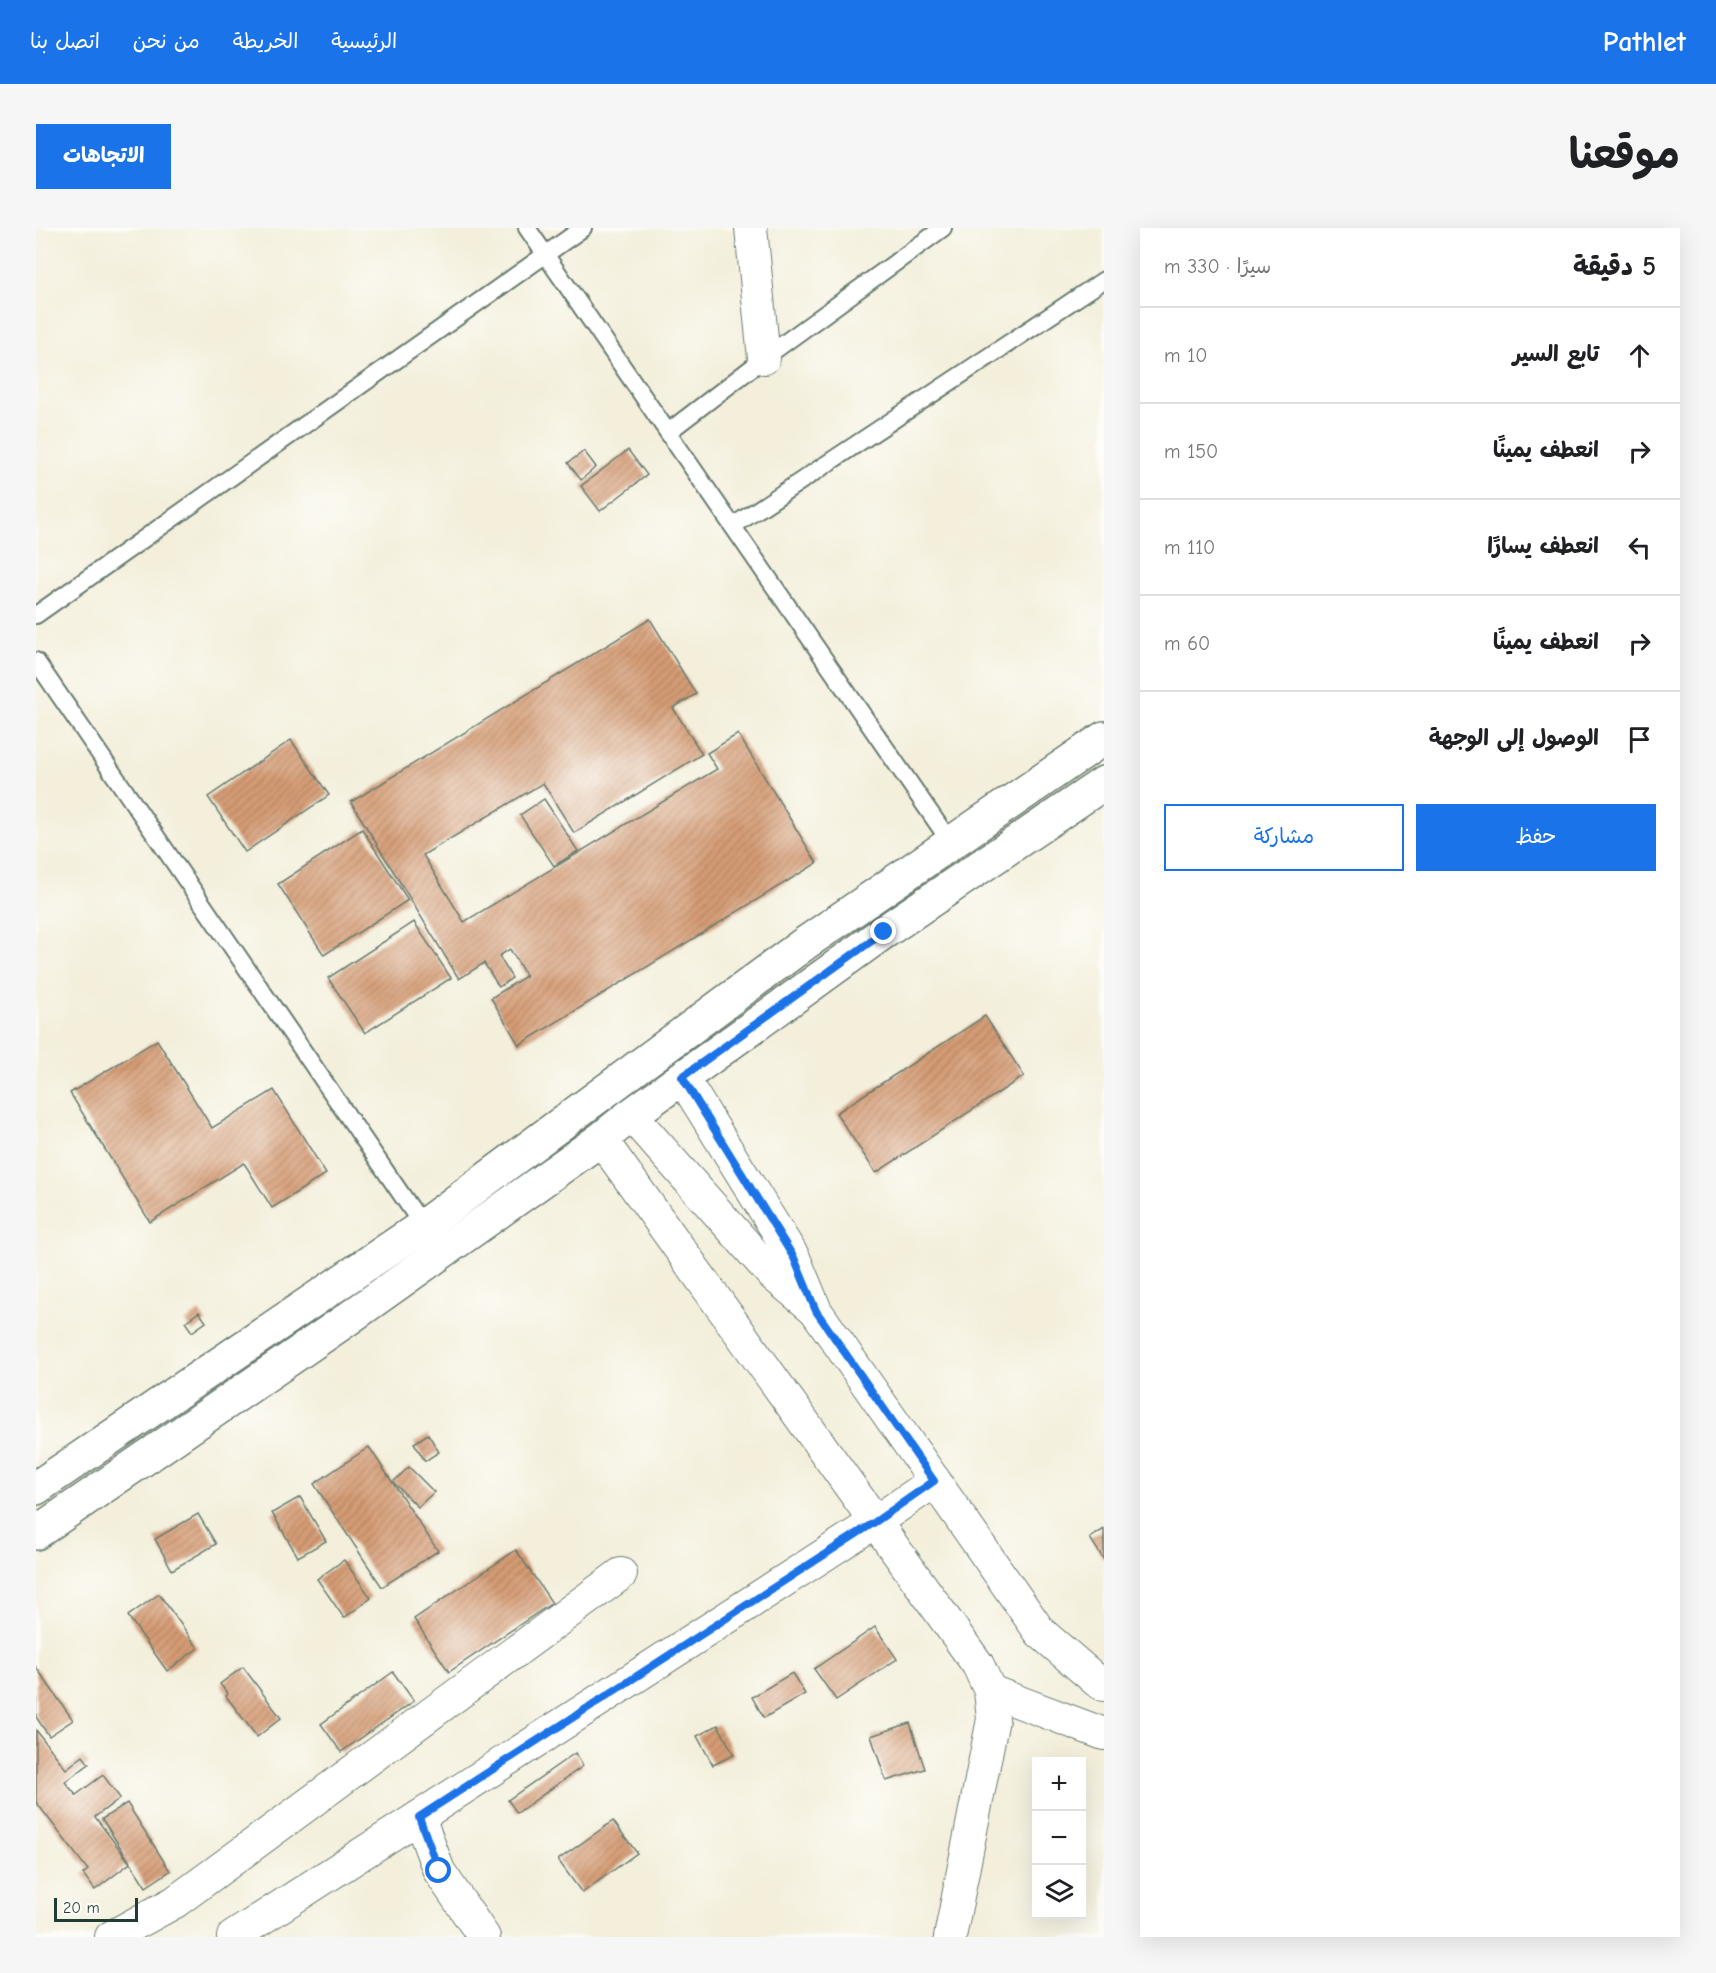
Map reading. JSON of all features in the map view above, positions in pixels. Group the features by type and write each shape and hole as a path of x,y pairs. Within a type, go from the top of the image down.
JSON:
{"street":[{"path":"751,228 764,358"},
{"path":"36,1488 423,1226 804,944 1104,738"},
{"path":"36,1533 342,1323 601,1139 631,1114 884,932 1104,783"},
{"path":"682,1077 794,1258 816,1311 934,1481 1040,1632 1097,1682 1104,1684"},
{"path":"631,1114 772,1274 816,1311"},
{"path":"601,1139 978,1665 990,1691 993,1719 950,1937"},
{"path":"233,1937 875,1522 934,1481"},
{"path":"111,1937 175,1902 621,1574"},
{"path":"990,1691 1104,1734"},
{"path":"419,1817 439,1871 484,1937"}],"lane":[{"path":"527,228 951,843"},
{"path":"36,615 583,228"},
{"path":"668,432 764,358 942,228"},
{"path":"733,526 1104,280"},
{"path":"36,661 423,1226"}],"building":[{"path":"628,450 647,475 600,511 581,486"},
{"path":"584,451 596,467 581,480 568,463"},
{"path":"650,619 696,694 673,708 702,754 574,833 543,783 423,855 464,922 717,769 707,753 738,734 817,863 519,1045 491,998 526,976 510,949 499,956 512,978 499,987 484,963 459,979 351,802"},
{"path":"291,740 329,795 245,852 208,797"},
{"path":"544,799 578,851 554,866 520,815"},
{"path":"362,829 408,900 324,955 278,884"},
{"path":"414,922 451,978 365,1033 328,978"},
{"path":"985,1016 1024,1076 876,1173 836,1113"},
{"path":"157,1040 212,1128 274,1090 326,1174 272,1208 244,1163 150,1222 70,1093"},
{"path":"199,1312 206,1322 192,1332 185,1322"},
{"path":"428,1434 439,1452 425,1461 414,1443"},
{"path":"369,1447 438,1551 382,1587 314,1484"},
{"path":"409,1467 434,1492 418,1507 393,1482"},
{"path":"300,1497 326,1541 298,1557 272,1513"},
{"path":"198,1514 216,1544 172,1570 155,1539"},
{"path":"1104,1529 1104,1560 1090,1538"},
{"path":"516,1550 552,1603 449,1672 414,1619"},
{"path":"344,1560 371,1598 344,1618 317,1579"},
{"path":"159,1594 198,1648 167,1671 128,1616"},
{"path":"875,1627 897,1659 836,1700 814,1669"},
{"path":"36,1667 73,1720 49,1736 36,1717"},
{"path":"243,1667 281,1718 257,1737 226,1696 228,1694 220,1684"},
{"path":"393,1672 414,1701 341,1752 321,1724"},
{"path":"792,1673 805,1694 764,1718 752,1697"},
{"path":"910,1723 925,1769 886,1781 871,1736"},
{"path":"718,1725 734,1755 713,1765 697,1736"},
{"path":"36,1730 66,1769 83,1756 89,1764 65,1782 76,1795 103,1775 120,1798 95,1817 130,1863 95,1890 83,1874 88,1870 36,1802"},
{"path":"575,1753 583,1766 517,1813 508,1800"},
{"path":"127,1803 170,1871 146,1887 102,1819"},
{"path":"613,1821 637,1853 582,1893 558,1860"}],"route":[{"path":"439,1871 419,1817 875,1522 934,1481 816,1311 794,1258 682,1077 884,932"}]}
